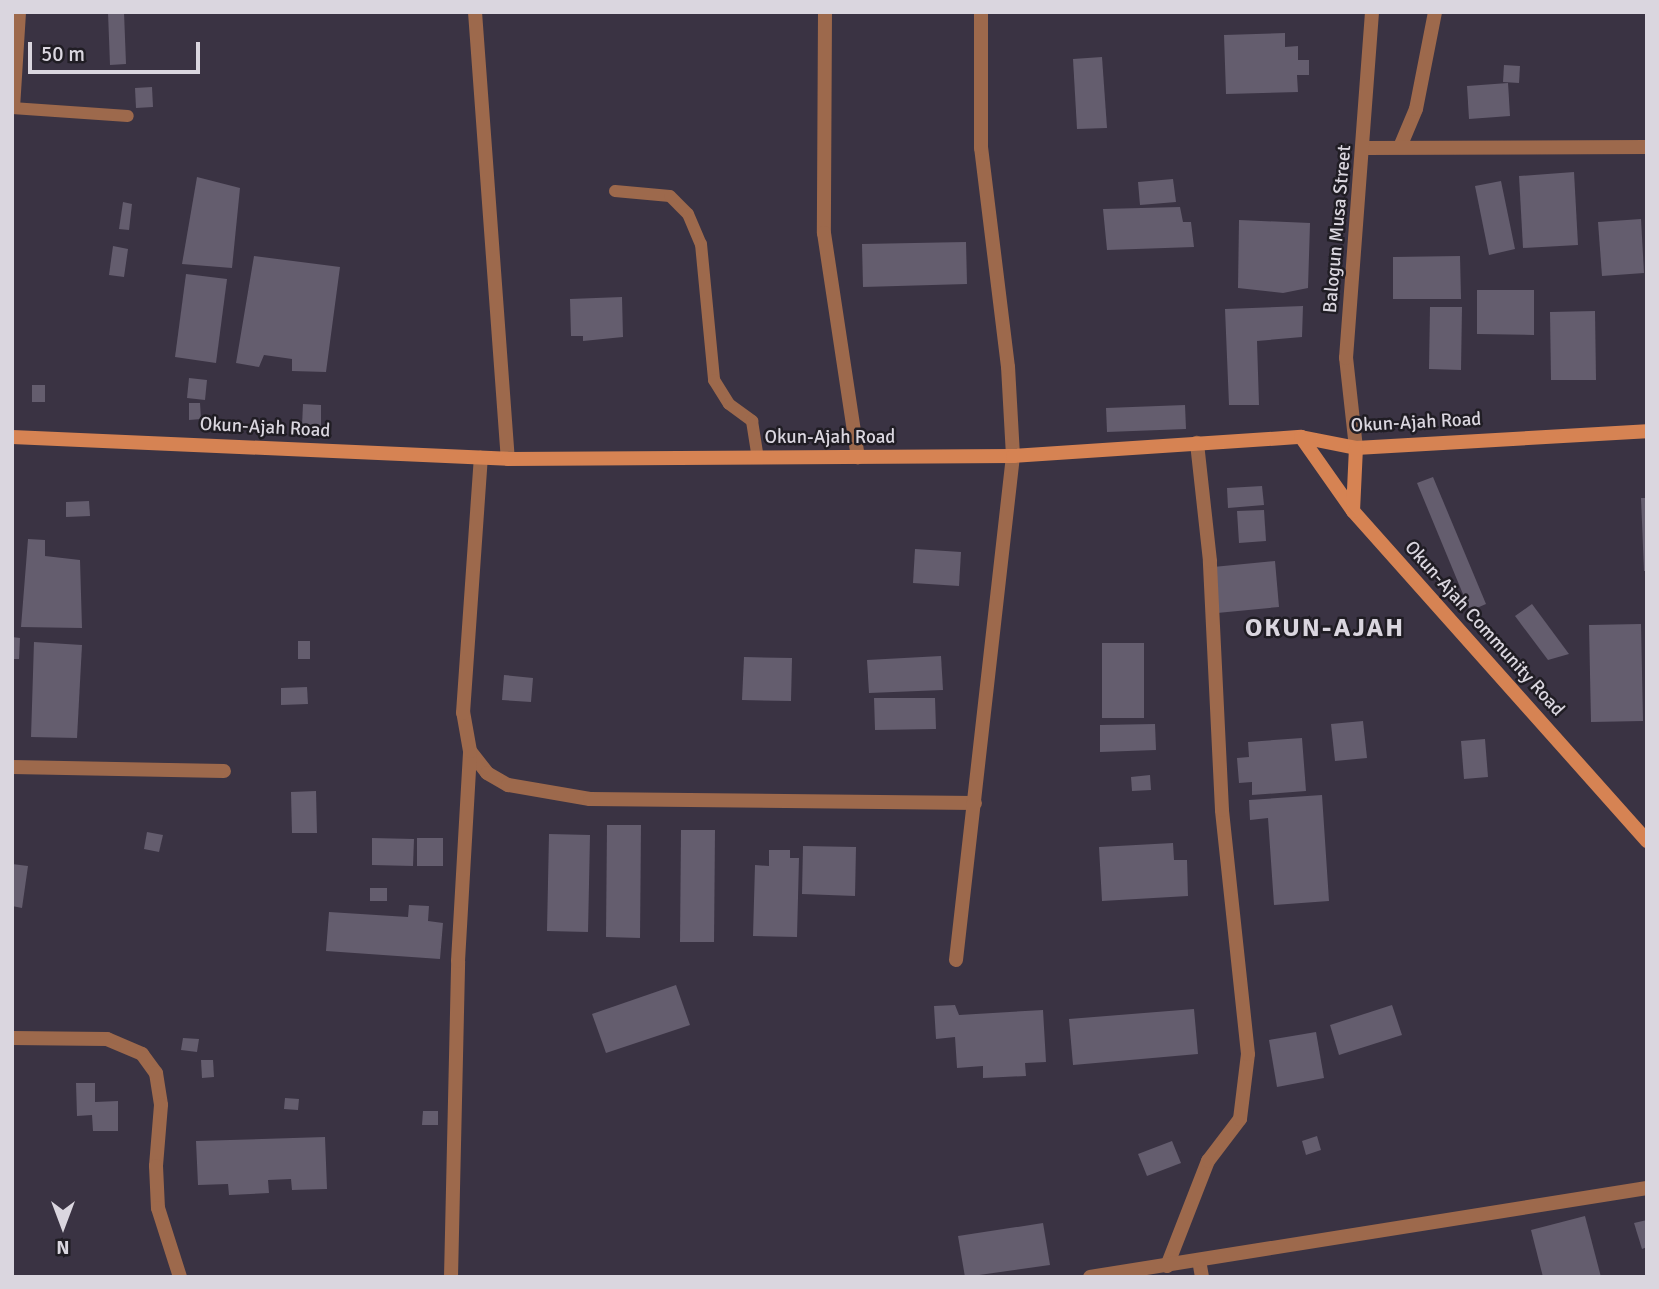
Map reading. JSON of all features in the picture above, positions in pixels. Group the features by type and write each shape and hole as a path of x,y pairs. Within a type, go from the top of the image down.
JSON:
{"main road":[{"name":"Okun-Ajah Road","path":"12,437 508,459 1013,456 1301,437 1356,448 1647,431"},
{"name":"Okun-Ajah Community Road","path":"1301,437 1353,511 1647,841"},
{"path":"1353,511 1356,448"}],"street":[{"path":"475,12 508,459"},
{"path":"825,12 824,233 858,457"},
{"path":"956,960 1013,456 1009,367 981,148 981,12"},
{"name":"Balogun Musa Street","path":"1356,448 1346,358 1365,148 1372,12"},
{"path":"1400,148 1416,110 1435,12"},
{"path":"1365,148 1647,147"},
{"path":"1167,1266 1208,1161 1240,1119 1248,1054 1222,810 1210,561 1197,443"},
{"path":"451,1277 458,975 470,751 463,713 481,458"},
{"path":"470,751 487,773 508,785 590,799 975,803"},
{"path":"12,767 224,771"},
{"path":"12,1038 107,1039 142,1054 156,1073 161,1105 156,1166 158,1208 180,1277"},
{"path":"1090,1277 1647,1188"},
{"path":"1199,1260 1202,1277"}],"lane":[{"path":"20,12 13,108 128,116"},
{"path":"615,191 670,196 688,214 701,244 714,380 729,404 751,421 758,457"}],"building":[{"path":"108,12 124,12 126,64 110,65"},
{"path":"1285,33 1285,47 1298,46 1298,60 1309,60 1309,75 1297,75 1298,92 1226,94 1224,35"},
{"path":"1102,57 1107,128 1077,129 1073,59"},
{"path":"1504,65 1520,66 1519,83 1503,82"},
{"path":"1508,83 1510,116 1469,119 1467,86"},
{"path":"152,87 153,107 136,108 135,88"},
{"path":"1574,172 1578,245 1523,248 1519,176"},
{"path":"197,177 240,188 232,268 182,264"},
{"path":"1173,179 1176,202 1140,205 1138,182"},
{"path":"1501,181 1515,249 1489,255 1475,186"},
{"path":"123,202 132,204 129,230 119,229"},
{"path":"1180,207 1183,222 1191,222 1194,247 1107,250 1103,209"},
{"path":"1641,219 1644,273 1602,276 1598,222"},
{"path":"1239,220 1310,223 1308,288 1283,293 1238,288"},
{"path":"966,242 967,284 863,287 862,244"},
{"path":"113,246 128,249 124,277 109,275"},
{"path":"254,256 340,267 326,372 292,371 292,359 264,355 259,367 236,363"},
{"path":"1460,256 1461,299 1393,299 1393,257"},
{"path":"186,274 227,279 216,363 175,357"},
{"path":"1477,290 1534,290 1534,335 1477,334"},
{"path":"622,297 623,337 583,341 583,336 571,336 570,299"},
{"path":"1303,306 1302,337 1257,341 1259,405 1229,405 1225,309"},
{"path":"1430,307 1462,307 1461,370 1429,369"},
{"path":"1595,311 1596,380 1551,380 1550,312"},
{"path":"189,378 207,380 205,400 187,398"},
{"path":"32,385 45,385 45,402 32,402"},
{"path":"189,403 200,403 201,419 189,420"},
{"path":"303,404 321,405 321,426 302,426"},
{"path":"1185,405 1186,429 1107,432 1106,408"},
{"path":"1433,477 1486,604 1470,611 1417,483"},
{"path":"1262,486 1264,505 1228,508 1227,488"},
{"path":"1641,498 1647,498 1647,571 1644,571"},
{"path":"89,501 90,516 66,517 66,502"},
{"path":"1264,510 1266,541 1239,543 1237,511"},
{"path":"28,539 45,540 45,556 80,560 82,628 21,627"},
{"path":"915,549 961,552 959,586 913,583"},
{"path":"1275,561 1279,607 1217,613 1213,567"},
{"path":"1532,604 1569,654 1548,660 1515,616"},
{"path":"1641,624 1643,721 1591,722 1589,625"},
{"path":"12,637 20,638 19,659 12,659"},
{"path":"298,641 310,641 310,659 298,659"},
{"path":"34,642 82,645 77,738 31,737"},
{"path":"1102,643 1144,643 1144,718 1102,718"},
{"path":"941,656 943,690 869,693 867,660"},
{"path":"744,657 792,658 791,701 742,700"},
{"path":"504,675 533,678 531,702 502,700"},
{"path":"307,687 308,704 281,705 281,688"},
{"path":"874,698 935,698 936,729 875,730"},
{"path":"1363,721 1367,758 1335,761 1331,724"},
{"path":"1155,724 1156,750 1100,752 1100,725"},
{"path":"1302,738 1306,791 1252,795 1252,782 1239,783 1237,758 1249,757 1248,742"},
{"path":"1485,739 1488,777 1464,779 1461,741"},
{"path":"1150,775 1151,790 1132,791 1131,777"},
{"path":"316,791 317,833 292,833 291,792"},
{"path":"1322,795 1329,901 1274,905 1268,818 1250,820 1249,800"},
{"path":"607,825 641,825 640,938 606,937"},
{"path":"681,830 715,830 714,942 680,942"},
{"path":"147,832 163,835 159,852 144,849"},
{"path":"549,834 590,835 588,932 547,931"},
{"path":"372,838 414,839 413,866 372,865"},
{"path":"417,838 443,838 443,866 417,866"},
{"path":"1173,843 1174,860 1187,860 1188,896 1102,901 1099,847"},
{"path":"803,846 856,847 855,896 802,894"},
{"path":"769,850 790,850 790,858 799,858 797,937 753,936 755,865 769,866"},
{"path":"12,864 28,866 22,908 12,906"},
{"path":"370,888 387,888 387,901 370,901"},
{"path":"409,905 429,906 428,921 443,923 440,959 326,951 329,912 408,917"},
{"path":"676,985 690,1025 606,1053 592,1014"},
{"path":"955,1005 959,1015 1043,1010 1046,1062 1025,1063 1026,1076 983,1078 983,1066 957,1068 955,1037 936,1039 934,1006"},
{"path":"1392,1005 1402,1035 1339,1055 1330,1025"},
{"path":"1194,1009 1198,1054 1073,1065 1069,1019"},
{"path":"1316,1032 1324,1078 1277,1087 1269,1040"},
{"path":"183,1038 199,1039 197,1052 181,1050"},
{"path":"201,1060 213,1060 214,1077 202,1078"},
{"path":"76,1083 95,1083 95,1102 118,1101 118,1131 93,1131 92,1115 77,1116"},
{"path":"285,1098 299,1099 298,1110 284,1109"},
{"path":"423,1111 438,1111 438,1125 422,1125"},
{"path":"1317,1136 1321,1150 1306,1155 1302,1141"},
{"path":"325,1137 327,1189 292,1190 291,1179 268,1180 269,1193 229,1195 228,1184 198,1185 196,1141"},
{"path":"1172,1141 1181,1163 1147,1176 1138,1154"},
{"path":"1585,1216 1601,1277 1543,1277 1531,1230"},
{"path":"1647,1220 1647,1247 1642,1249 1634,1223"},
{"path":"1043,1223 1050,1265 965,1277 958,1236"}],"district":[{"name":"OKUN-AJAH","path":"1325,629"}]}
